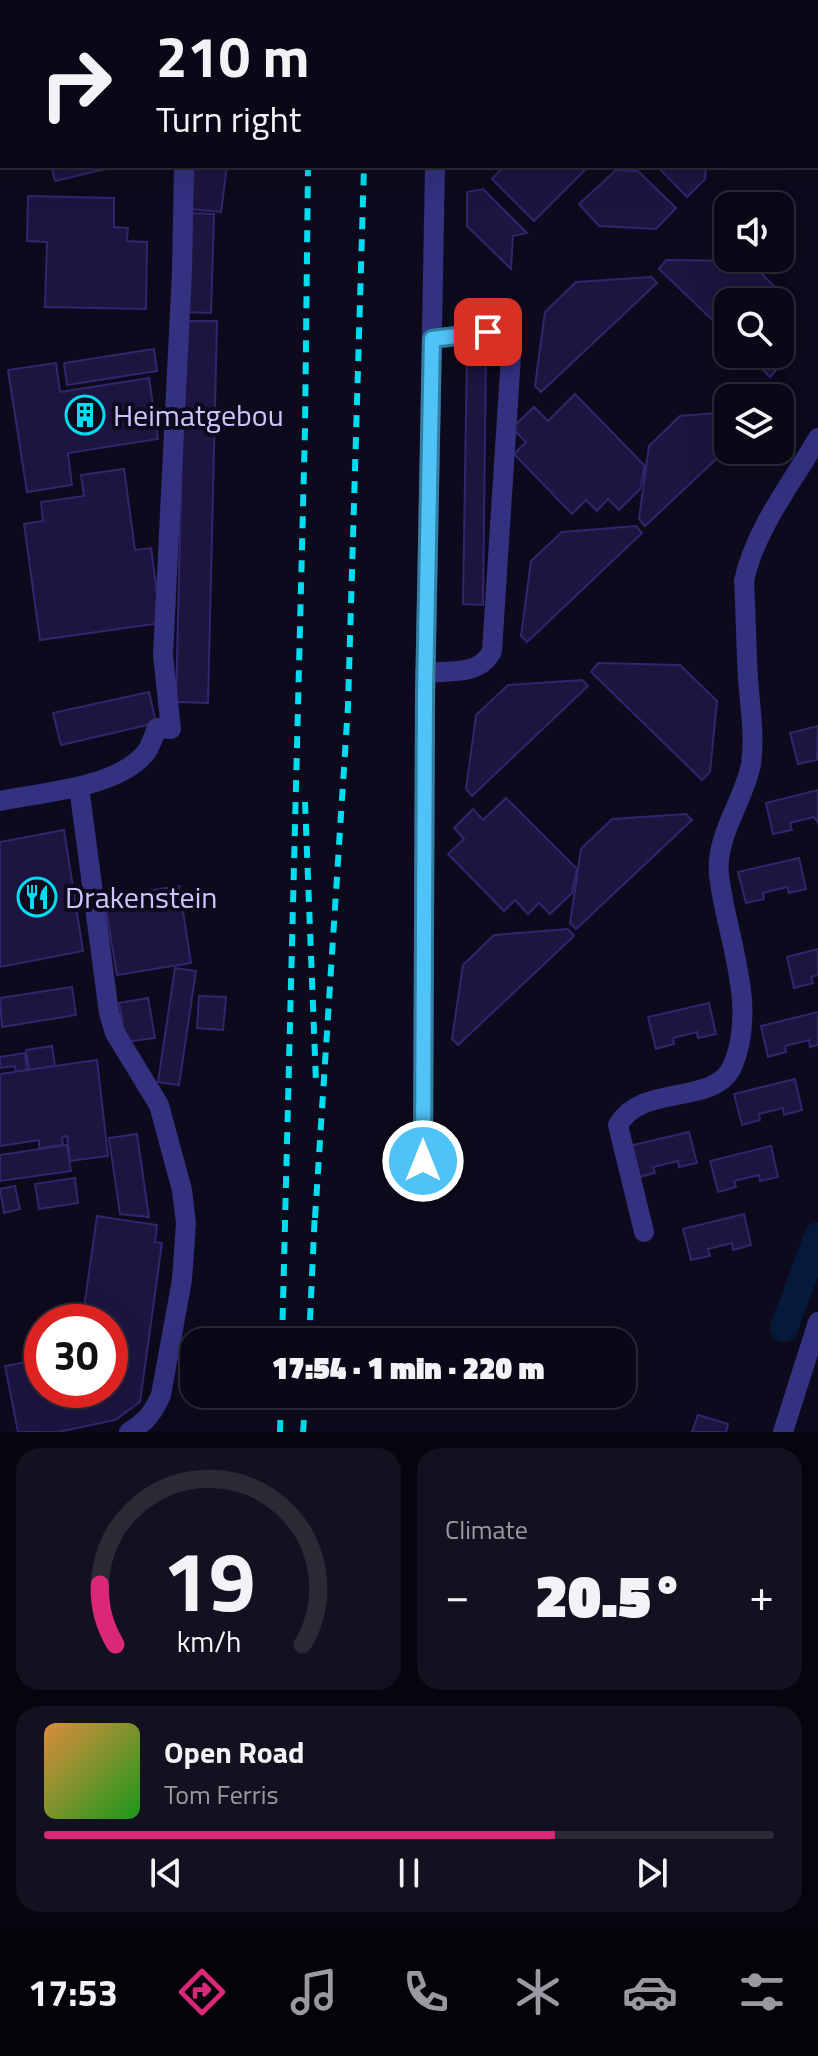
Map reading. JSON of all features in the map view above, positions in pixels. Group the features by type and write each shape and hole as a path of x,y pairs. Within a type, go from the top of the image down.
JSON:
{"street":[{"path":"0,801 79,787 130,765 146,752 157,728 171,729 163,655 182,271 184,168"},
{"path":"423,1161 425,673 435,168"},
{"path":"425,673 479,667 487,662 492,651 511,355 505,343 488,332 432,339"},
{"path":"644,1232 618,1125 626,1111 640,1104 720,1082 731,1069 736,1053 743,1012 718,871 724,838 751,765 752,727 744,581 749,558 760,537 809,472 818,438"},
{"path":"79,787 109,1013 115,1033 159,1105 167,1124 186,1223 182,1280 161,1395 144,1424 129,1432"},
{"path":"783,1432 814,1351 818,1322"}],"building":[{"path":"52,168 110,168 55,181"},
{"path":"194,168 227,168 221,212 189,209"},
{"path":"502,168 587,168 534,221 492,179"},
{"path":"659,168 706,168 705,179 687,197"},
{"path":"616,170 638,171 676,208 656,229 599,226 579,204"},
{"path":"483,189 527,233 513,236 511,269 467,226 467,192"},
{"path":"28,196 114,198 114,227 128,228 127,241 147,242 146,309 45,307 47,242 27,241"},
{"path":"189,213 214,214 211,313 186,312"},
{"path":"666,260 714,261 714,272 760,272 776,288 714,288 714,322 659,269"},
{"path":"651,277 657,283 541,392 535,386 545,312 576,282"},
{"path":"185,321 217,321 208,703 176,702"},
{"path":"154,349 157,371 67,385 64,363"},
{"path":"467,350 486,350 483,605 463,604"},
{"name":"Heimatgebou","path":"56,363 60,392 149,378 158,439 68,453 72,485 27,492 8,370"},
{"path":"761,368 778,368 770,377"},
{"path":"575,394 645,466 640,489 619,510 608,499 597,511 586,500 572,514 514,454 526,442 512,428 534,407 548,421"},
{"path":"714,413 714,461 645,526 639,519 649,446 680,416"},
{"path":"124,469 135,550 151,548 161,623 40,640 24,524 43,521 41,502 84,496 81,475"},
{"path":"636,526 642,533 527,642 521,636 531,561 562,532"},
{"path":"598,663 680,665 717,701 710,772 702,780 591,672"},
{"path":"582,680 588,686 472,796 466,789 476,715 508,685"},
{"path":"149,692 156,723 61,745 53,713"},
{"path":"818,726 817,760 798,764 790,733"},
{"path":"818,790 818,823 814,817 790,823 792,830 773,834 766,803"},
{"path":"506,798 577,869 572,893 550,914 539,903 528,914 515,900 504,911 448,854 464,839 454,828 473,809 483,820"},
{"path":"686,814 692,820 576,929 570,923 581,849 612,819"},
{"name":"Drakenstein","path":"64,830 83,951 0,967 0,842"},
{"path":"799,858 806,889 789,893 787,887 763,893 764,899 746,903 738,872"},
{"path":"179,886 191,963 117,975 104,898"},
{"path":"568,929 574,936 458,1045 452,1039 463,965 494,935"},
{"path":"818,949 818,975 811,977 813,983 794,988 787,957"},
{"path":"175,968 196,971 179,1085 158,1082"},
{"path":"72,987 76,1015 2,1027 0,998"},
{"path":"199,996 226,997 223,1030 197,1028"},
{"path":"148,998 155,1038 126,1042 119,1003"},
{"path":"709,1003 716,1034 698,1038 697,1032 673,1038 674,1044 656,1049 648,1017"},
{"path":"818,1012 818,1045 810,1047 809,1040 785,1046 786,1052 768,1057 761,1026"},
{"path":"52,1046 55,1066 29,1070 26,1050"},
{"path":"25,1053 27,1070 16,1072 15,1066 0,1068 0,1057"},
{"path":"97,1060 108,1156 70,1161 67,1136 62,1137 63,1145 39,1148 39,1140 0,1146 0,1074"},
{"path":"795,1079 802,1110 784,1115 783,1108 759,1114 760,1120 742,1125 734,1094"},
{"path":"689,1132 697,1163 679,1167 678,1161 653,1167 655,1173 636,1178 629,1146"},
{"path":"137,1134 149,1217 120,1214 109,1138"},
{"path":"67,1145 71,1171 0,1181 0,1155"},
{"path":"771,1146 778,1177 760,1181 759,1175 734,1181 736,1187 718,1192 710,1161"},
{"path":"75,1178 78,1203 39,1209 35,1184"},
{"path":"15,1186 20,1209 4,1213 0,1189"},
{"path":"744,1214 751,1245 733,1250 732,1243 708,1249 710,1256 691,1260 683,1229"},
{"path":"97,1216 157,1225 155,1242 162,1243 140,1402 115,1420 58,1432 18,1432 5,1366 24,1362 24,1408 128,1408 128,1304 85,1304"},
{"path":"698,1415 728,1424 726,1432 692,1432"}],"waterway":[{"path":"784,1328 818,1236"}],"railway":[{"path":"282,1328 305,428 308,168"},
{"path":"315,1218 348,706 364,168"},
{"path":"305,802 316,1082"},
{"path":"310,1328 315,1210"},
{"path":"280,1432 281,1408"},
{"path":"303,1432 305,1408"}],"place":[{"name":"Heimatgebou","path":"85,415"},
{"name":"Drakenstein","path":"37,897"}],"route":[{"path":"423,1161 425,693 432,339 488,332"}]}
